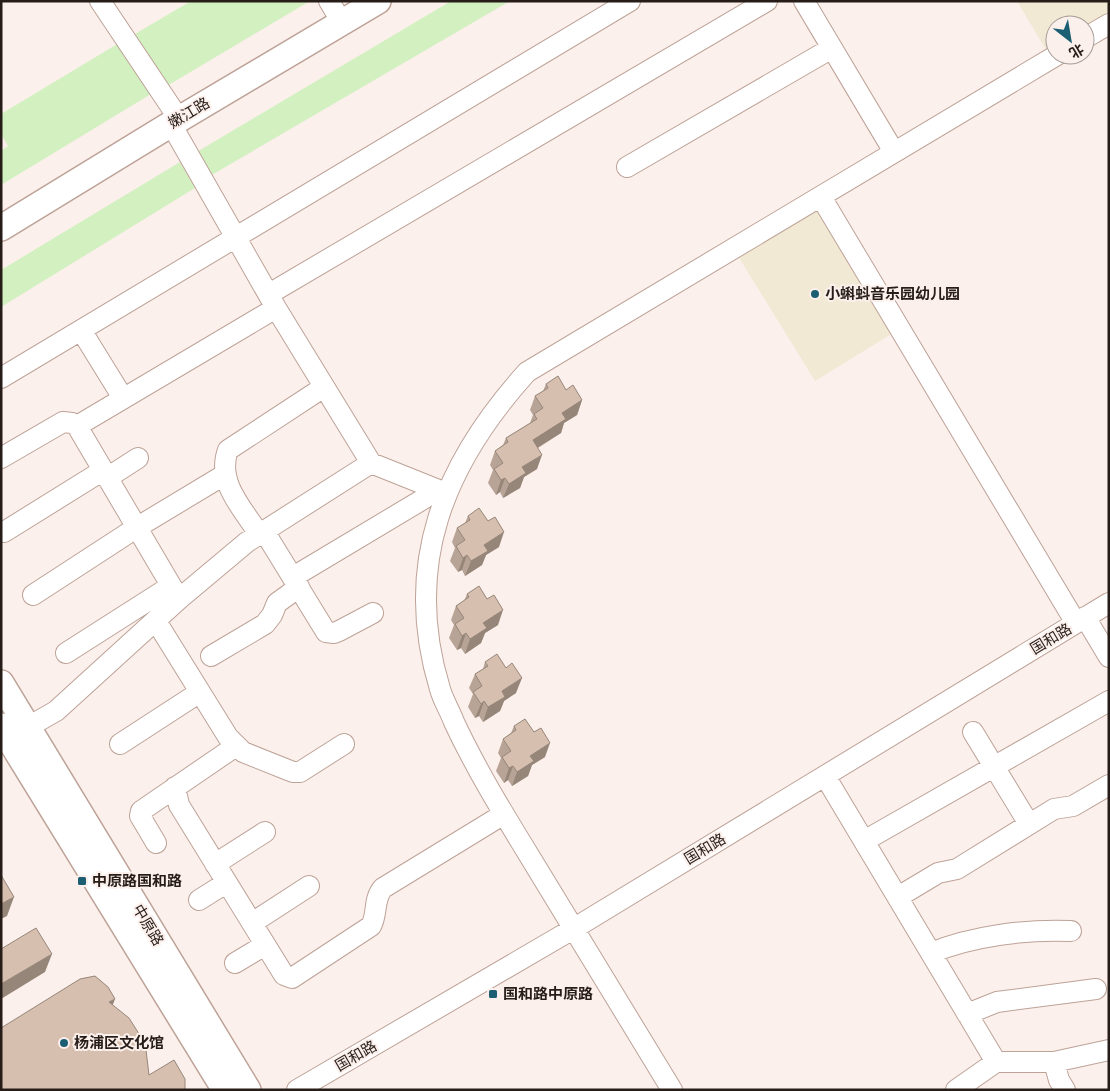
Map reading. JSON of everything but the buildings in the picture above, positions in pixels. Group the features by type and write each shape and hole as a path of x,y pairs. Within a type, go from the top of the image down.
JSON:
{"main road":[{"name":"嫩江路","path":"1,228 175,121 378,1"},
{"name":"中原路","path":"1,682 248,1090"},
{"name":"中原路","path":"1,726 225,1090"}],"street":[{"path":"100,1 175,121 272,301 371,463 440,491"},
{"path":"329,1 342,23"},
{"path":"1,378 630,1"},
{"path":"77,426 272,301 767,1"},
{"path":"804,1 894,152"},
{"path":"1095,32 1109,24"},
{"path":"627,167 832,48"},
{"path":"672,1090 471,758 440,689 427,632 425,587 440,491 497,405 527,372 1045,62"},
{"path":"821,197 1081,620 1109,657"},
{"path":"81,330 123,398"},
{"path":"324,387 230,447 225,457 224,475 231,492 262,532 296,582 324,629 330,633 340,632 373,614"},
{"path":"1,458 64,422 77,426 175,593"},
{"path":"4,532 105,474 138,458"},
{"path":"66,653 175,593 262,532 371,463"},
{"path":"33,595 136,528 224,475"},
{"path":"211,656 264,624 272,615 276,603 296,582 425,498 440,491"},
{"path":"28,727 56,710 156,620 175,593"},
{"name":"国和路","path":"297,1090 573,929 1109,603"},
{"path":"156,620 228,737 236,746 250,756 293,772 300,772 344,744"},
{"path":"120,744 200,692"},
{"path":"864,841 1109,701"},
{"path":"973,732 1029,824"},
{"path":"156,843 140,816 141,811 236,746"},
{"path":"826,776 996,1062"},
{"path":"898,897 938,873 957,869 1054,808 1073,806 1109,785"},
{"path":"175,787 179,805 226,883 284,975 292,978 371,926 374,921 377,898 383,888 504,814"},
{"path":"215,864 265,832"},
{"path":"199,900 226,883"},
{"path":"252,923 309,886"},
{"path":"931,953 976,939 1055,930 1071,931"},
{"path":"235,963 265,945"},
{"path":"967,1014 997,1002 1096,989"},
{"path":"956,1090 996,1062 1054,1062 1109,1050"},
{"path":"1054,1062 1059,1080 1065,1090"}],"shaded area":[{"path":"1017,1 1109,1 1109,14 1095,22 1095,15 1045,15 1045,48"},
{"name":"小蝌蚪音乐园幼儿园","path":"817,211 893,333 815,381 738,256"}],"green space":[{"path":"191,1 310,1 167,86 135,34"},
{"path":"451,1 510,1 210,176 195,153"},
{"path":"119,43 151,94 1,185 1,151 8,146 1,134 1,114"},
{"path":"180,162 195,188 1,307 1,270"}],"place":[{"name":"小蝌蚪音乐园幼儿园","path":"815,294"},
{"name":"中原路国和路","path":"82,881"},
{"name":"国和路中原路","path":"493,994"},
{"name":"杨浦区文化馆","path":"64,1043"}]}
